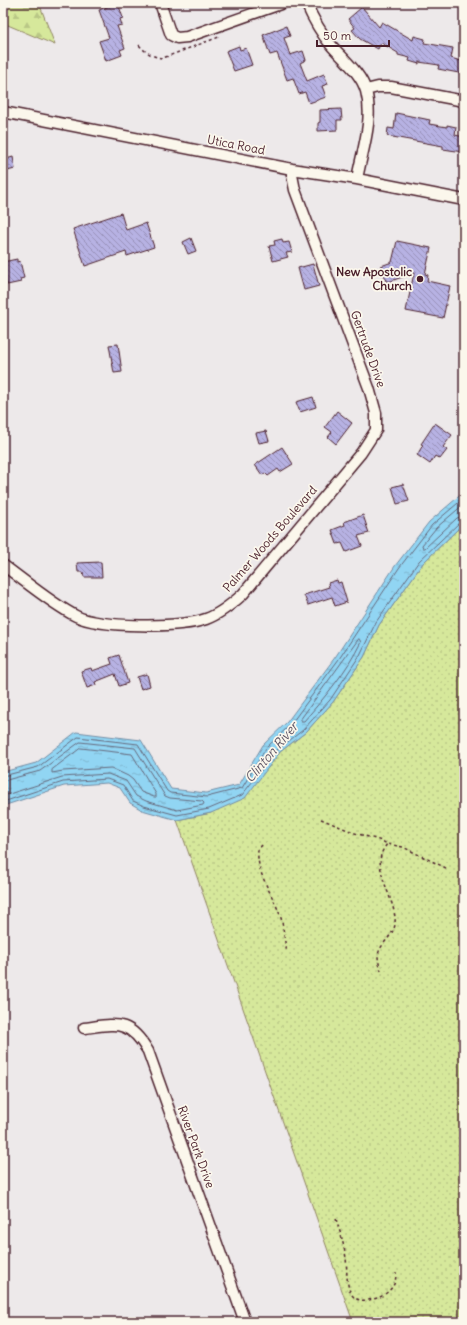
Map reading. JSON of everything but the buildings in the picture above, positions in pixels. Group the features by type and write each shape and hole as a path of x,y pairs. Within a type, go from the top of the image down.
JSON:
{"street":[{"path":"160,3 171,35 177,38 187,37 283,3"},
{"path":"306,3 317,27 357,75 366,90 368,99 368,127 357,179"},
{"path":"366,90 391,86 464,101"},
{"name":"Utica Road","path":"3,112 292,169 357,179 464,200"},
{"name":"Gertrude Drive","path":"292,169 295,190 369,388 375,407 377,425"},
{"name":"Palmer Woods Boulevard","path":"3,565 58,605 85,620 140,626 192,623 206,619 225,609 243,594 361,452 372,437 377,425"},
{"name":"River Park Drive","path":"84,1028 114,1025 122,1026 132,1030 140,1038 148,1051 245,1322"}],"path":[{"path":"139,45 149,54 163,58 219,37"},
{"path":"464,584 460,591 464,598"},
{"path":"321,819 387,844 403,848 448,869"},
{"path":"381,971 378,955 395,924 391,904 380,868 381,854 387,844"},
{"path":"262,845 258,850 258,866 282,919 287,952"},
{"path":"336,1219 344,1246 347,1279 353,1297 363,1301 384,1295 396,1282 396,1273"}],"green space":[{"path":"3,3 39,3 55,45 3,23"},
{"path":"464,523 464,1322 353,1322 177,820 211,813 268,768 280,752 306,732 333,702 364,657 379,625 423,563"}],"water":[{"name":"Clinton River","path":"464,492 464,523 423,563 379,625 364,657 333,702 306,732 280,752 245,798 211,813 177,820 142,810 130,803 120,788 107,783 64,786 3,806 3,772 36,763 76,732 141,740 171,789 206,793 239,785 263,745 287,722 336,656 395,566 429,522"}],"place":[{"name":"New Apostolic Church","path":"420,279"}]}
